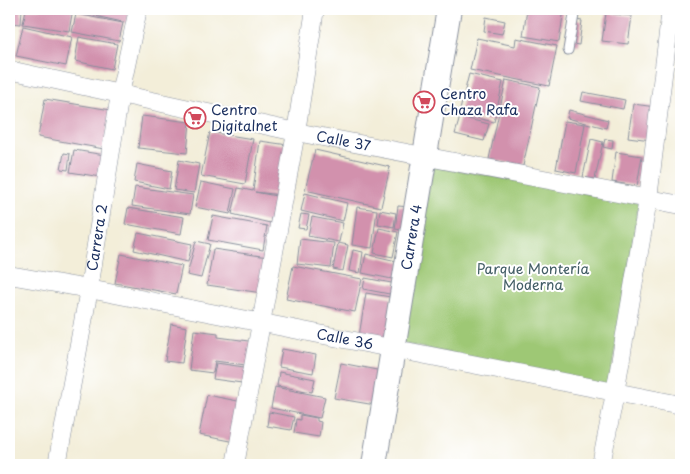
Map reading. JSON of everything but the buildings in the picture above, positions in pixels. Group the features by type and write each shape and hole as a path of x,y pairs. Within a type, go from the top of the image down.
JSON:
{"street":[{"name":"Carrera 2","path":"57,465 89,288 120,94 138,9"},
{"path":"235,465 296,132 315,9"},
{"name":"Carrera 4","path":"374,465 450,9"},
{"path":"601,465 648,199 671,9"},
{"name":"Calle 37","path":"9,70 296,132 681,205"},
{"name":"Calle 36","path":"9,275 89,288 681,405"}],"lane":[{"path":"568,50 575,9"}],"green space":[{"name":"Parque Montería Moderna","path":"433,165 639,203 609,387 399,343"}],"place":[{"name":"Centro Chaza Rafa","path":"424,102"},
{"name":"Centro Digitalnet","path":"195,118"}]}
